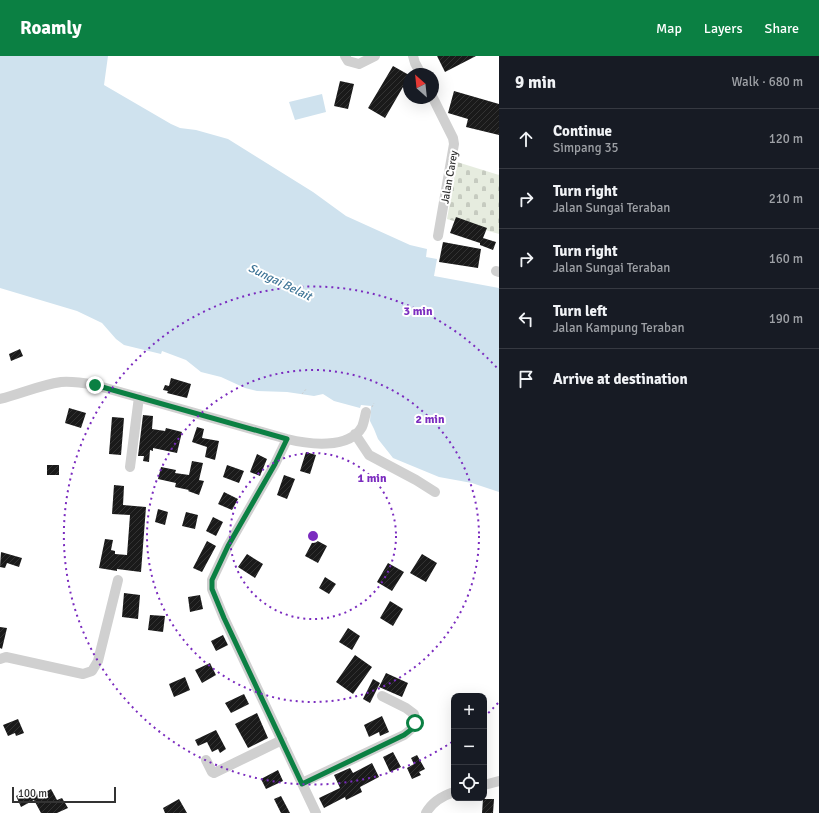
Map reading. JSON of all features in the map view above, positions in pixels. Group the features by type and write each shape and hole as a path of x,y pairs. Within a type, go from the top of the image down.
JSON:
{"street":[{"path":"345,56 348,61 359,64 375,56"},
{"path":"413,56 417,68"},
{"name":"Jalan Carey","path":"436,104 453,138 454,144 438,236"},
{"path":"0,400 61,382 77,382 95,385 287,439 303,443 324,444 336,442 355,434 362,426 366,412"},
{"path":"130,467 139,397"},
{"path":"355,434 369,455 435,492"},
{"path":"287,439 275,464 228,546 212,580 212,589 224,618 316,813"},
{"path":"3,658 83,674 92,671 98,660 118,580"},
{"path":"302,784 404,735 412,729 415,723 414,714 406,708 382,696"},
{"path":"206,760 214,774 282,740"},
{"path":"487,784 499,781"},
{"path":"426,813 430,806 442,796 451,793"}],"path":[{"path":"302,394 307,388"}],"green space":[{"path":"457,162 499,175 499,234 447,219"}],"water":[{"name":"Sungai Belait","path":"0,56 108,56 104,85 180,128 196,130 228,139 313,192 346,216 410,245 427,249 426,257 437,259 434,276 499,288 499,492 472,483 439,477 393,458 378,439 370,421 371,406 361,405 360,408 334,401 323,394 314,396 287,392 257,391 245,388 221,377 201,372 186,360 162,351 161,354 124,345 116,339 102,323 77,311 0,288"},
{"path":"322,94 326,112 295,120 289,102"}],"building":[{"path":"437,56 476,56 445,72"},
{"path":"393,66 403,72 403,87 385,118 368,108"},
{"path":"340,81 354,84 348,109 334,106"},
{"path":"454,91 499,104 499,135 466,127 468,119 448,113"},
{"path":"456,217 487,228 483,238 496,242 493,250 480,245 480,243 450,233"},
{"path":"443,242 481,249 478,268 439,262"},
{"path":"20,349 23,356 11,361 9,354"},
{"path":"171,378 191,384 187,398 167,393 168,391 163,390 165,385 169,386"},
{"path":"69,408 86,413 81,428 65,423"},
{"path":"143,415 153,416 152,429 165,431 166,428 182,432 177,453 153,448 153,451 150,450 149,462 143,461 144,456 138,456"},
{"path":"112,417 124,418 121,455 109,454"},
{"path":"197,427 204,429 202,438 219,441 215,460 205,457 207,447 192,442"},
{"path":"306,452 316,455 310,474 300,471"},
{"path":"257,454 267,459 260,476 250,472"},
{"path":"192,461 203,463 199,480 204,481 199,495 188,491 189,490 175,487 176,483 158,479 161,467 176,470 175,473 189,475"},
{"path":"47,465 59,465 59,475 47,475"},
{"path":"227,465 244,471 239,483 223,477"},
{"path":"284,475 295,479 287,499 277,495"},
{"path":"114,485 124,486 123,505 146,507 141,572 117,569 117,571 99,568 105,539 113,540 111,550 115,551 115,554 127,555 130,515 112,514"},
{"path":"224,492 238,499 232,510 218,504"},
{"path":"158,509 168,512 165,525 155,522"},
{"path":"186,512 198,515 195,529 182,526"},
{"path":"213,517 223,522 216,536 206,531"},
{"path":"314,539 327,546 318,563 305,556"},
{"path":"207,541 216,546 202,572 193,568"},
{"path":"1,552 22,558 19,567 7,563 5,568 0,567"},
{"path":"247,554 263,564 255,578 238,567"},
{"path":"422,554 437,563 426,582 410,573"},
{"path":"388,563 404,572 392,591 377,582"},
{"path":"325,577 336,584 329,594 319,588"},
{"path":"124,593 140,595 138,619 122,617"},
{"path":"200,595 203,609 190,612 188,597"},
{"path":"390,601 403,609 393,626 380,618"},
{"path":"150,615 165,616 163,632 148,630"},
{"path":"0,627 7,628 2,649 0,648"},
{"path":"348,628 360,636 352,650 339,642"},
{"path":"223,635 228,645 216,651 211,641"},
{"path":"355,655 372,667 353,694 336,682"},
{"path":"210,663 216,675 202,683 195,670"},
{"path":"386,673 408,683 402,697 379,687"},
{"path":"185,677 190,690 174,697 169,684"},
{"path":"373,679 380,683 370,703 363,699"},
{"path":"244,694 249,704 231,713 225,703"},
{"path":"257,713 268,738 248,748 235,724"},
{"path":"382,716 389,732 380,736 379,732 369,737 364,725"},
{"path":"18,719 24,733 16,736 15,733 8,736 3,725"},
{"path":"216,730 226,749 220,753 218,749 212,752 207,742 198,746 195,740"},
{"path":"393,752 401,767 390,772 383,757"},
{"path":"417,755 425,769 419,772 421,775 412,779 407,768 414,764 411,758"},
{"path":"372,763 379,777 360,787 362,792 346,800 345,797 324,808 319,798 340,788 334,775 350,768 353,773"},
{"path":"278,770 283,781 266,789 261,779"},
{"path":"51,789 57,800 62,798 68,808 57,813 41,813 34,800 21,807 16,796 23,792 25,796 36,791 38,796"},
{"path":"281,796 290,813 281,813 274,799"},
{"path":"179,799 187,813 165,813 163,808"},
{"path":"487,799 494,799 493,813 482,813 483,801 487,801"}],"route":[{"path":"95,385 287,439 275,464 228,546 212,580 212,589 214,597 302,784 404,735 412,729 415,723"}]}
